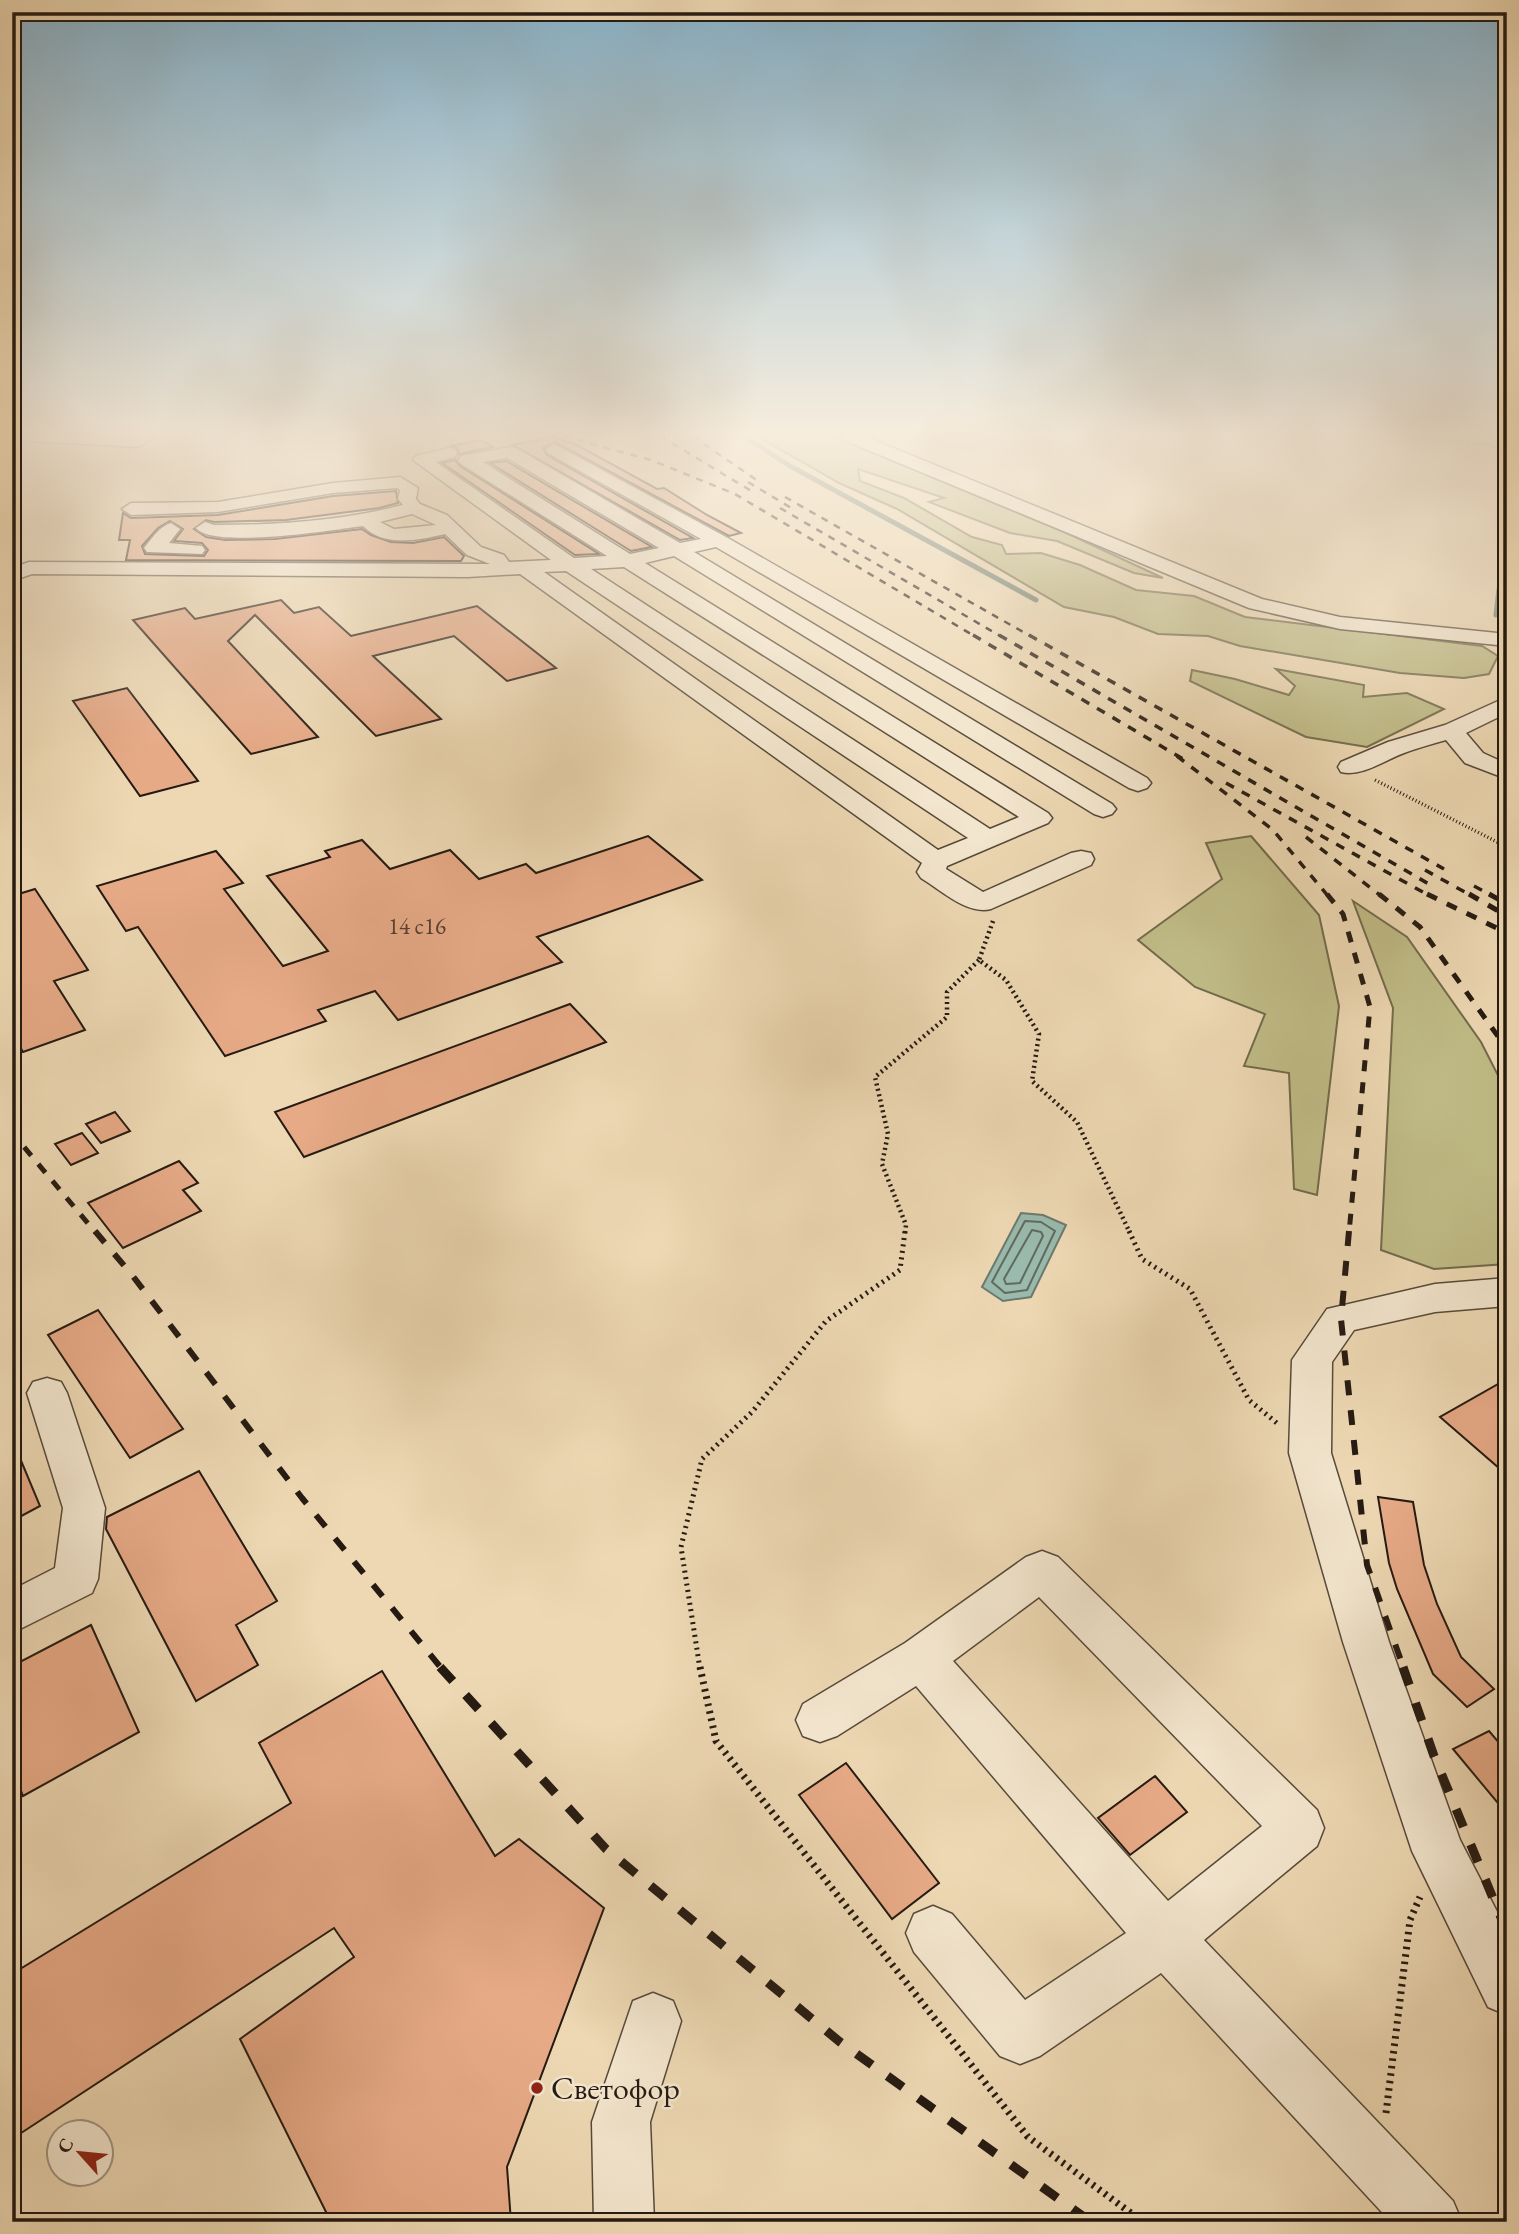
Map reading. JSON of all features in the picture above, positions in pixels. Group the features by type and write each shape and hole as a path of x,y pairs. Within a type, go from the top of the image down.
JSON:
{"street":[{"path":"161,540 154,548 461,554 474,551"},
{"path":"462,540 474,551 497,559 514,569 936,861"},
{"path":"535,540 987,839"},
{"path":"592,540 1039,818 936,861 931,872 981,903 1081,859"},
{"path":"660,540 1103,809"},
{"path":"1102,540 1256,604 1340,623 1507,640"},
{"path":"12,575 29,568 514,569 624,561 719,541 1138,783"},
{"path":"1350,767 1397,747 1453,730 1507,705"},
{"path":"1453,730 1463,751 1488,766 1507,772"},
{"path":"1507,1292 1435,1298 1341,1319 1312,1360 1310,1452 1366,1642 1438,1851 1507,1988"},
{"path":"12,1613 76,1579 84,1508 47,1392"},
{"path":"820,1720 921,1658 1042,1570 1299,1828 1165,1938 1020,2036 933,1933"},
{"path":"921,1658 1165,1938 1432,2222"},
{"path":"624,2222 621,2122 653,2021"}],"path":[{"path":"1350,767 1507,848"},
{"path":"981,903 994,918 979,960 947,992 947,1017 875,1077 888,1134 882,1164 906,1225 900,1270 826,1321 752,1412 702,1459 681,1547 696,1651 716,1741 1028,2137 1143,2222"},
{"path":"979,960 1006,980 1039,1034 1032,1082 1077,1122 1142,1259 1190,1289 1250,1400 1310,1452"},
{"path":"1379,2165 1410,1920 1438,1851"}],"shaded area":[{"path":"950,540 984,540 1002,545 1006,554 1041,553 1080,565 1136,590 1194,596 1245,617 1482,646 1498,656 1489,674 1464,678 1400,673 1240,646 1208,636 1158,634 1114,617 1064,607"},
{"path":"1053,540 1082,540 1163,578 1134,573"},
{"path":"1276,669 1364,685 1363,697 1407,693 1444,709 1367,747 1306,737 1190,681 1192,670 1289,695 1295,686"},
{"path":"1251,836 1319,915 1339,1006 1317,1195 1294,1189 1289,1073 1244,1066 1265,1014 1195,987 1138,940 1222,879 1206,843"},
{"path":"1353,901 1407,937 1481,1042 1507,1093 1507,1264 1434,1269 1381,1250 1393,1008"}],"water":[{"path":"1021,1213 1043,1215 1066,1225 1031,1297 1003,1301 982,1287"}],"building":[{"path":"130,540 147,540 142,546 145,554 204,556 208,550 202,543 174,541 386,540 413,543 447,540 464,556 461,561 126,560"},
{"path":"554,540 577,540 599,554 575,555"},
{"path":"614,540 641,540 652,547 631,551"},
{"path":"281,600 294,613 319,607 351,636 477,606 556,668 507,681 454,636 373,656 441,719 376,736 255,615 228,641 318,737 251,754 133,620 185,608 195,619"},
{"path":"127,688 198,781 140,796 73,701"},
{"path":"648,836 702,880 537,937 562,962 398,1020 375,991 318,1010 326,1021 225,1056 138,927 126,931 97,886 216,851 243,883 224,889 283,966 328,951 267,876 330,857 325,851 362,840 390,869 450,850 479,879 526,864 536,873"},
{"path":"35,889 88,970 54,981 85,1030 23,1052 12,1033 12,896"},
{"path":"570,1004 606,1042 304,1157 275,1112"},
{"path":"115,1112 130,1131 101,1143 86,1124"},
{"path":"82,1133 98,1153 71,1165 55,1144"},
{"path":"179,1161 198,1183 183,1190 201,1211 123,1248 88,1203"},
{"path":"98,1310 183,1429 130,1458 48,1335"},
{"path":"1507,1379 1507,1475 1440,1417"},
{"path":"12,1439 40,1506 12,1521"},
{"path":"199,1471 277,1601 236,1625 258,1665 196,1701 106,1529 107,1517"},
{"path":"1378,1497 1413,1502 1424,1565 1437,1604 1461,1657 1494,1689 1467,1707 1433,1674 1397,1589 1389,1563"},
{"path":"91,1625 139,1732 23,1796 12,1767 12,1666"},
{"path":"382,1671 495,1856 519,1839 604,1908 507,2167 511,2222 331,2222 240,2039 354,1957 334,1928 12,2139 12,1974 291,1803 259,1743"},
{"path":"1489,1731 1507,1752 1507,1814 1453,1749"},
{"path":"846,1763 939,1883 892,1919 799,1795"},
{"path":"1155,1776 1187,1812 1130,1855 1098,1818"}],"waterway":[{"path":"926,540 1036,600"},
{"path":"1496,615 1499,589 1507,583"}],"railway":[{"path":"813,540 976,637"},
{"path":"836,540 1002,637"},
{"path":"861,540 1032,637"},
{"path":"973,635 1183,759"},
{"path":"999,635 1434,887"},
{"path":"1029,635 1444,869"},
{"path":"1177,756 1273,830 1328,896"},
{"path":"1226,783 1430,896"},
{"path":"1306,837 1381,896"},
{"path":"1425,870 1472,896"},
{"path":"1474,886 1493,896"},
{"path":"1327,894 1343,914 1370,1007 1349,1233"},
{"path":"1379,894 1420,927 1507,1049"},
{"path":"1427,894 1507,933"},
{"path":"1469,894 1507,916"},
{"path":"1489,894 1507,904"},
{"path":"12,1129 96,1233"},
{"path":"95,1231 132,1275 302,1498 442,1669"},
{"path":"1349,1231 1341,1319 1367,1565 1404,1669"},
{"path":"440,1667 606,1849 840,2042 1091,2222"},
{"path":"1403,1667 1434,1756 1507,1932"}],"place":[{"name":"Светофор","path":"537,2088"}]}
